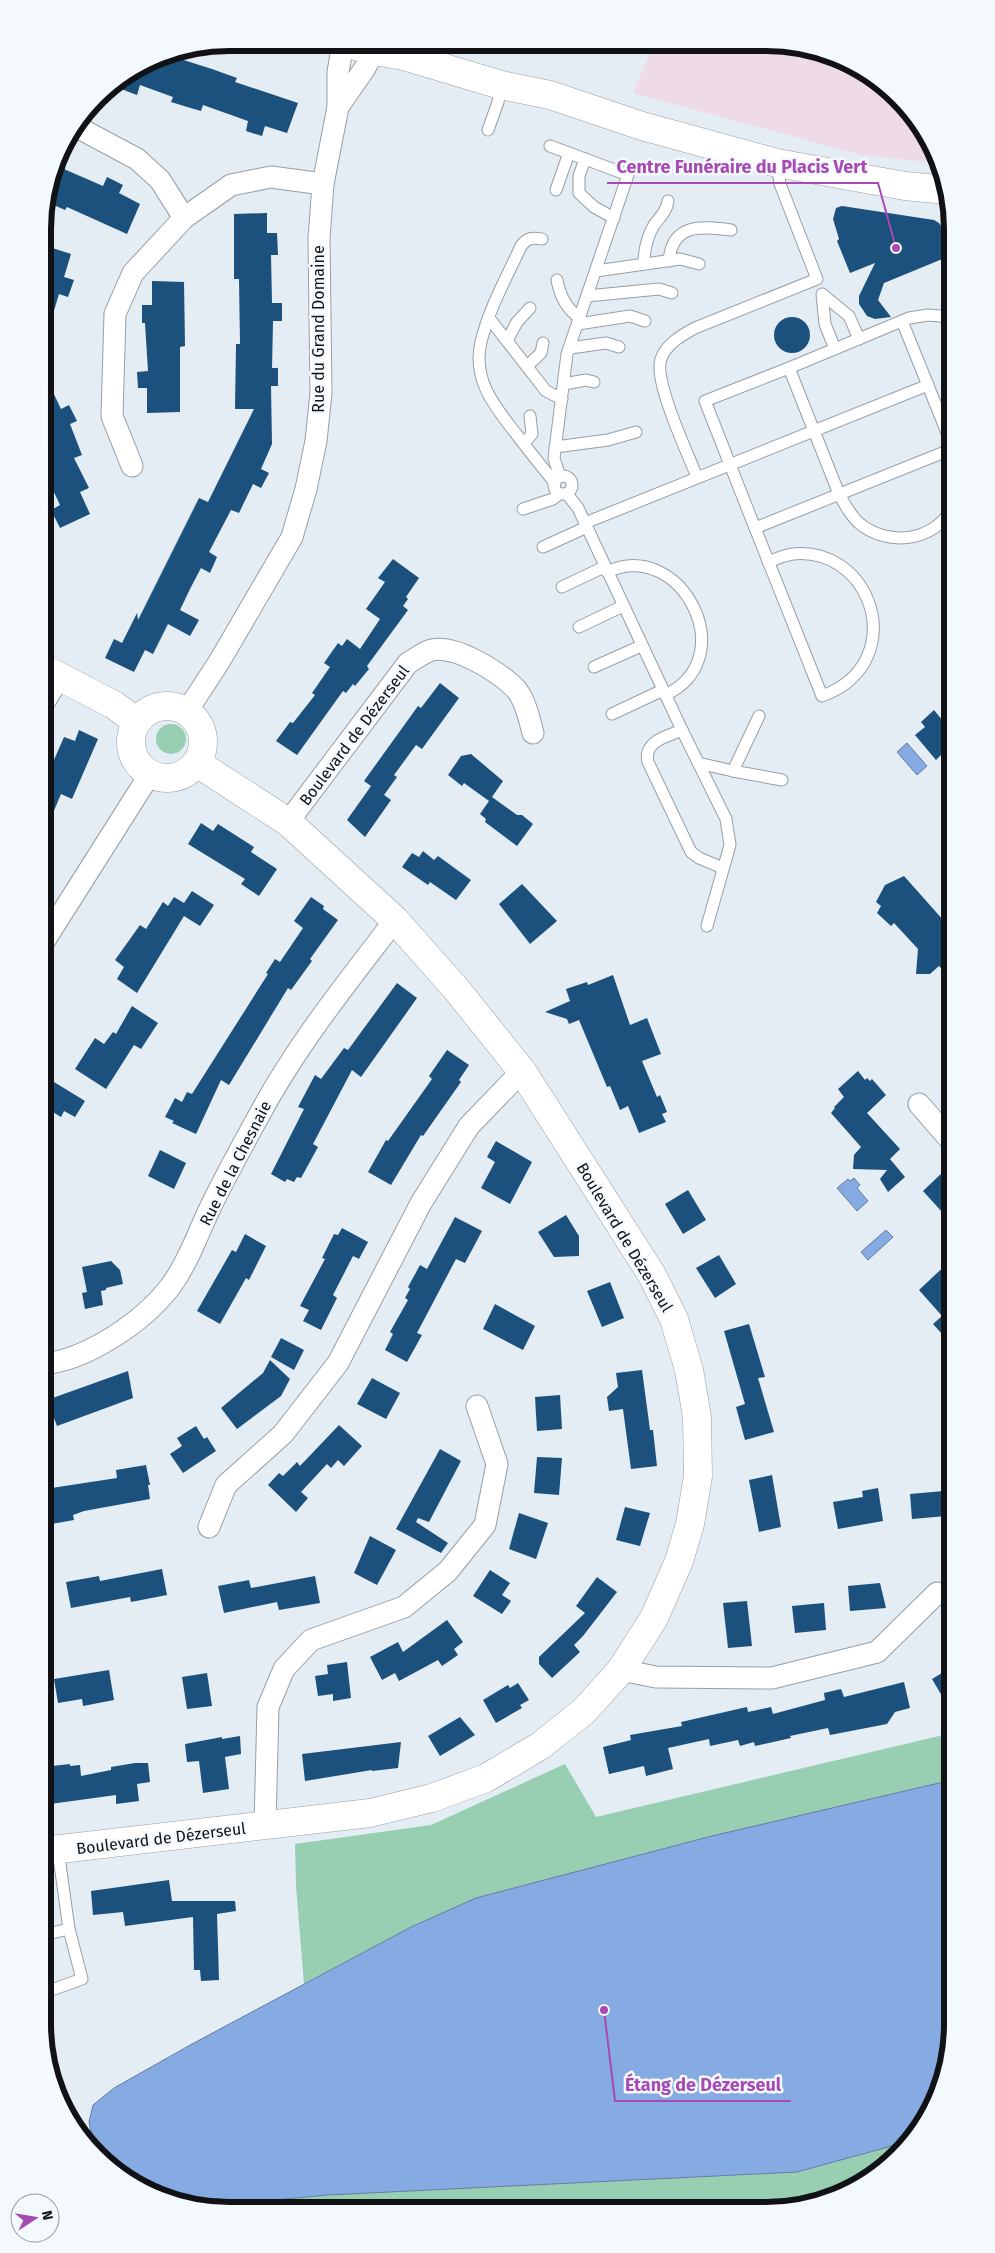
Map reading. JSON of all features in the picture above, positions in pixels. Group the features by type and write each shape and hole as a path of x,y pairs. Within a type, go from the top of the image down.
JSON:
{"street":[{"name":"Rue du Grand Domaine","path":"187,711 219,662 292,537 306,489 316,441 320,393 319,238 323,184 338,108 338,72 341,52"},
{"name":"Rue du Grand Domaine","path":"338,108 373,52"},
{"path":"391,52 501,85 550,95 700,143 777,163 905,186 939,189"},
{"path":"443,52 535,84 550,95"},
{"path":"82,130 137,159 160,180 184,218"},
{"path":"132,466 112,416 115,314 133,273 184,218 231,185 271,177 323,184"},
{"name":"Boulevard de Dézerseul","path":"288,822 408,663 432,650 462,653 481,663 514,688 524,704 533,733"},
{"path":"51,672 114,705 137,722"},
{"path":"177,706 187,711 196,719 203,735 202,752 197,763 189,772 179,777 167,779 150,774 138,764 132,754 130,743 132,732 137,722 144,713 154,708 177,706"},
{"name":"Boulevard de Dézerseul","path":"51,1851 370,1813 432,1798 486,1778 540,1746 584,1710 621,1670 654,1618 679,1562 690,1524 698,1476 697,1417 688,1370 674,1319 652,1275 522,1071 457,990 395,920 288,822 197,763"},
{"path":"51,930 150,774"},
{"name":"Rue de la Chesnaie","path":"51,1363 87,1350 120,1333 170,1287 194,1245 211,1206 258,1117 302,1043 395,920"},
{"path":"209,1527 226,1485 283,1434 338,1363 421,1203 469,1126 522,1071"},
{"path":"919,1104 944,1133"},
{"name":"Boulevard de Dézerseul","path":"265,1825 268,1707 284,1669 311,1640 404,1607 448,1571 485,1526 497,1464 477,1406"},
{"path":"621,1670 656,1677 772,1678 877,1652 937,1593"}],"lane":[{"path":"488,130 498,102 501,85"},
{"path":"523,510 554,499 560,487 554,458 570,348 628,175 550,146"},
{"path":"556,190 570,154"},
{"path":"584,159 579,176 579,193 594,207 614,218"},
{"path":"777,163 780,184 822,294 825,324 835,349"},
{"path":"644,264 646,244 654,225 665,211 668,201"},
{"path":"669,261 674,240 681,234 698,227 731,230"},
{"path":"542,239 531,238 526,240 521,246 488,318 479,356 482,383 491,401 578,508 641,646 726,819 730,845 707,926"},
{"path":"596,271 669,261 687,260 699,264"},
{"path":"697,477 663,386 660,360 666,350 682,335 695,328 817,279"},
{"path":"557,280 561,296 579,321"},
{"path":"587,296 652,289 665,289 672,293"},
{"path":"822,294 849,316 859,339"},
{"path":"507,341 517,322 530,308"},
{"path":"768,562 792,554 807,554 832,561 852,575 868,598 874,627 869,649 862,666 853,677 835,690 822,696 768,562 704,401 902,321 928,315 944,316"},
{"path":"579,321 630,316 645,320"},
{"path":"488,318 546,391 562,400"},
{"path":"902,321 944,424"},
{"path":"527,366 541,353 543,343"},
{"path":"570,348 606,343 619,347"},
{"path":"789,368 839,494 848,511 858,522 872,532 897,539 910,538 931,530 944,518"},
{"path":"564,384 586,380 594,382"},
{"path":"543,547 586,525 697,477 928,385"},
{"path":"524,443 532,434 530,416"},
{"path":"555,447 608,440 636,432"},
{"path":"755,528 944,452"},
{"path":"562,587 606,570 622,567 649,569 661,573 680,587 695,609 702,638 696,666 682,686 612,714"},
{"path":"579,627 623,606"},
{"path":"594,667 641,646"},
{"path":"733,771 759,716"},
{"path":"682,730 651,745 647,753 648,762 691,852 699,858 723,868"},
{"path":"698,763 782,780"},
{"name":"Boulevard de Dézerseul","path":"51,1855 82,1979 51,1990"},
{"path":"51,1933 69,1929"}],"shaded area":[{"path":"650,51 765,51 811,57 834,65 874,88 907,121 930,162 861,155 633,93"}],"green space":[{"path":"171,724 181,729 186,739 181,749 171,754 161,749 156,739 161,729"},
{"path":"944,1735 944,1782 712,1836 476,1898 411,1927 304,1984 296,1886 295,1844 431,1825 565,1764 596,1817"},
{"path":"895,2145 874,2165 854,2178 823,2192 789,2200 765,2202 253,2202 328,2195 797,2172"}],"water":[{"path":"907,743 927,766 917,775 897,752"},
{"path":"854,1178 860,1185 857,1188 868,1201 857,1211 837,1188 848,1179 850,1181"},
{"path":"886,1230 893,1237 868,1260 861,1252"},
{"path":"944,1782 944,2023 942,2047 934,2081 920,2113 895,2145 797,2172 328,2195 253,2202 230,2202 184,2196 161,2188 140,2178 121,2165 92,2137 89,2122 93,2105 114,2088 192,2044 411,1927 476,1898 712,1836"}],"building":[{"path":"179,59 237,78 235,82 298,103 287,133 265,126 262,136 246,131 248,121 203,105 201,111 171,102 173,97 140,85 137,95 121,89 140,75"},
{"path":"62,168 103,186 107,177 123,185 119,193 140,204 127,234 67,207 65,210 53,205"},
{"path":"842,206 934,220 944,229 944,258 884,283 878,300 891,317 875,319 867,316 859,304 859,296 875,263 850,273 837,241 839,239 833,219 836,208"},
{"path":"267,213 267,233 277,233 278,255 271,255 272,303 282,303 282,321 273,321 272,368 278,368 278,386 271,386 272,444 261,469 269,473 261,488 253,484 239,513 231,510 209,552 217,557 210,573 201,568 190,589 180,610 199,620 190,636 168,624 153,654 145,650 134,672 105,658 114,639 122,643 137,613 138,620 199,498 208,502 254,409 235,409 236,344 240,344 239,279 234,279 234,214"},
{"path":"51,248 71,254 64,277 74,280 68,297 59,294 51,321"},
{"path":"152,281 184,282 185,346 180,347 180,412 147,413 147,388 138,388 137,372 148,371 145,323 142,323 142,305 152,305"},
{"path":"792,317 799,318 805,322 809,328 809,342 805,348 799,352 792,353 785,352 779,348 775,342 774,335 775,328 779,322 785,318"},
{"path":"51,388 61,409 69,405 77,421 70,424 82,455 74,458 89,488 80,492 90,514 60,528 51,510 60,505 51,486"},
{"path":"393,559 419,578 406,597 408,599 403,606 408,610 367,666 369,669 355,686 353,684 346,693 343,691 297,755 276,741 290,722 293,723 315,695 312,693 330,667 324,663 338,643 342,646 347,639 360,649 380,619 366,609 385,582 378,578"},
{"path":"440,683 459,698 422,749 416,745 394,775 397,777 384,795 391,800 365,837 347,820 371,786 364,781 418,706 421,708"},
{"path":"934,710 944,722 944,759 941,755 936,760 915,735 925,727 921,722"},
{"path":"79,730 98,739 72,799 61,794 51,818 51,767 64,737 75,741"},
{"path":"471,754 503,781 492,797 533,824 517,846 485,822 486,819 480,814 489,801 464,783 462,786 448,775 461,756"},
{"path":"201,823 213,831 218,824 254,847 251,852 277,869 259,896 241,884 245,879 188,844"},
{"path":"423,851 434,860 438,856 471,880 456,900 430,882 428,885 402,867 412,853 419,857"},
{"path":"904,876 944,921 944,971 939,966 930,974 916,974 918,949 894,923 891,926 877,913 881,906 876,902 885,885"},
{"path":"522,884 557,921 530,944 499,904"},
{"path":"192,891 214,905 200,926 184,916 137,993 117,979 124,967 115,960 140,925 146,929 163,902 168,906 174,897 184,903"},
{"path":"311,897 324,906 323,909 338,920 310,959 312,961 291,990 288,988 229,1085 221,1080 196,1134 172,1123 174,1121 165,1117 175,1098 182,1102 187,1092 192,1094 268,974 266,973 275,959 280,962 303,928 294,921"},
{"path":"613,975 630,1025 647,1018 661,1054 642,1061 657,1097 660,1095 667,1112 662,1114 666,1122 639,1133 628,1106 620,1110 610,1086 607,1087 579,1020 569,1024 567,1019 545,1012 570,1001 566,989 587,982 588,985"},
{"path":"397,983 417,998 361,1077 352,1070 313,1144 318,1147 301,1178 297,1177 294,1182 287,1179 285,1182 271,1174 304,1109 298,1107 315,1075 321,1079 344,1048 348,1050"},
{"path":"132,1006 158,1023 141,1049 134,1045 106,1089 75,1069 95,1038 104,1044 113,1032 116,1034"},
{"path":"447,1050 469,1065 459,1080 461,1082 423,1136 421,1135 391,1185 368,1172 386,1140 388,1141 432,1079 429,1076"},
{"path":"858,1071 865,1080 867,1078 870,1081 872,1079 886,1095 867,1113 900,1149 890,1159 905,1177 888,1192 880,1179 887,1170 853,1169 854,1155 861,1147 831,1113 844,1097 838,1089"},
{"path":"54,1082 85,1101 75,1117 64,1111 61,1117 51,1111 51,1087"},
{"path":"496,1141 532,1162 510,1204 481,1188 495,1162 487,1157"},
{"path":"160,1150 186,1163 174,1189 148,1176"},
{"path":"944,1171 944,1210 942,1212 923,1191"},
{"path":"688,1190 706,1220 683,1234 665,1204"},
{"path":"566,1215 579,1236 579,1256 554,1257 538,1232"},
{"path":"455,1217 482,1231 465,1263 456,1259 417,1333 422,1335 407,1362 385,1350 393,1334 390,1332 408,1300 405,1298 410,1289 408,1287 420,1265 427,1269"},
{"path":"342,1228 368,1242 359,1259 353,1256 333,1295 337,1298 321,1330 303,1321 309,1310 300,1306 325,1259 322,1258 334,1234 338,1235"},
{"path":"245,1234 266,1246 249,1280 246,1278 220,1324 197,1311 232,1250 236,1252"},
{"path":"719,1255 736,1284 715,1298 696,1268"},
{"path":"111,1261 120,1270 123,1284 101,1291 103,1305 85,1309 82,1293 87,1292 82,1267"},
{"path":"944,1267 944,1336 933,1324 942,1316 919,1290"},
{"path":"610,1282 624,1318 602,1327 587,1291"},
{"path":"495,1304 535,1326 523,1350 483,1329"},
{"path":"749,1324 765,1377 758,1378 774,1432 745,1440 736,1407 745,1404 724,1331"},
{"path":"281,1338 304,1350 294,1370 271,1357"},
{"path":"270,1360 290,1379 281,1396 237,1429 221,1408 263,1373"},
{"path":"642,1370 650,1430 653,1430 657,1466 631,1469 623,1409 609,1411 607,1397 618,1387 616,1373"},
{"path":"128,1371 133,1398 57,1426 51,1410 51,1399"},
{"path":"372,1378 400,1393 386,1419 357,1404"},
{"path":"560,1395 562,1429 537,1431 535,1397"},
{"path":"339,1425 362,1446 344,1466 338,1460 331,1468 327,1464 301,1492 308,1498 296,1512 268,1485 279,1473 283,1476 297,1462 300,1466"},
{"path":"196,1426 204,1439 207,1437 216,1451 183,1473 170,1454 182,1446 177,1438"},
{"path":"440,1449 461,1461 429,1522 418,1518 416,1522 448,1543 441,1553 396,1529"},
{"path":"537,1457 562,1458 559,1495 534,1493"},
{"path":"146,1465 150,1485 148,1485 150,1499 84,1511 73,1515 74,1520 51,1524 51,1488 117,1478 116,1470"},
{"path":"772,1475 781,1527 759,1532 749,1480"},
{"path":"878,1488 883,1521 838,1529 833,1502 863,1497 862,1491"},
{"path":"944,1491 944,1516 912,1519 910,1494"},
{"path":"625,1507 650,1513 640,1546 616,1540"},
{"path":"519,1513 548,1523 536,1559 509,1549"},
{"path":"370,1536 396,1550 377,1585 354,1573"},
{"path":"162,1569 167,1595 131,1602 130,1597 71,1608 66,1582 99,1576 100,1581"},
{"path":"490,1570 510,1583 502,1595 511,1601 502,1614 473,1596"},
{"path":"315,1576 320,1603 279,1610 277,1602 224,1613 218,1586 249,1580 251,1588"},
{"path":"597,1577 617,1592 574,1645 580,1652 552,1678 539,1664 539,1657 585,1613 576,1606"},
{"path":"880,1583 886,1608 850,1611 848,1586"},
{"path":"747,1601 752,1646 728,1648 723,1603"},
{"path":"824,1603 826,1630 795,1633 792,1606"},
{"path":"447,1620 463,1642 454,1649 458,1655 442,1666 438,1660 399,1681 395,1673 382,1680 370,1657 398,1642 403,1652"},
{"path":"347,1662 351,1698 333,1701 333,1694 318,1696 315,1676 328,1674 327,1665"},
{"path":"109,1670 114,1700 83,1706 82,1699 58,1703 54,1679"},
{"path":"944,1672 944,1699 932,1679"},
{"path":"207,1673 212,1706 187,1709 182,1677"},
{"path":"904,1682 910,1708 895,1712 887,1724 830,1735 828,1728 755,1746 754,1742 740,1746 738,1740 710,1746 709,1739 668,1748 673,1769 646,1776 644,1766 609,1774 603,1747 631,1740 630,1735 682,1726 681,1722 747,1707 748,1712 771,1707 773,1714 825,1700 824,1693 841,1689 844,1697"},
{"path":"518,1683 529,1700 520,1705 522,1708 496,1723 483,1700 508,1685 510,1688"},
{"path":"460,1717 475,1735 440,1756 428,1736"},
{"path":"240,1736 241,1754 225,1757 229,1789 203,1793 199,1761 187,1762 185,1744 222,1737 222,1739"},
{"path":"401,1742 398,1768 372,1770 305,1781 302,1754"},
{"path":"148,1763 150,1782 137,1784 139,1801 116,1804 116,1795 51,1804 51,1766 80,1765 81,1776 111,1770 111,1767"},
{"path":"169,1880 172,1901 235,1901 236,1911 217,1914 219,1980 201,1981 200,1970 194,1970 193,1917 125,1926 123,1912 93,1915 91,1891"}],"place":[{"name":"Centre Funéraire du Placis Vert","path":"896,248"},
{"name":"Étang de Dézerseul","path":"604,2010"}]}
